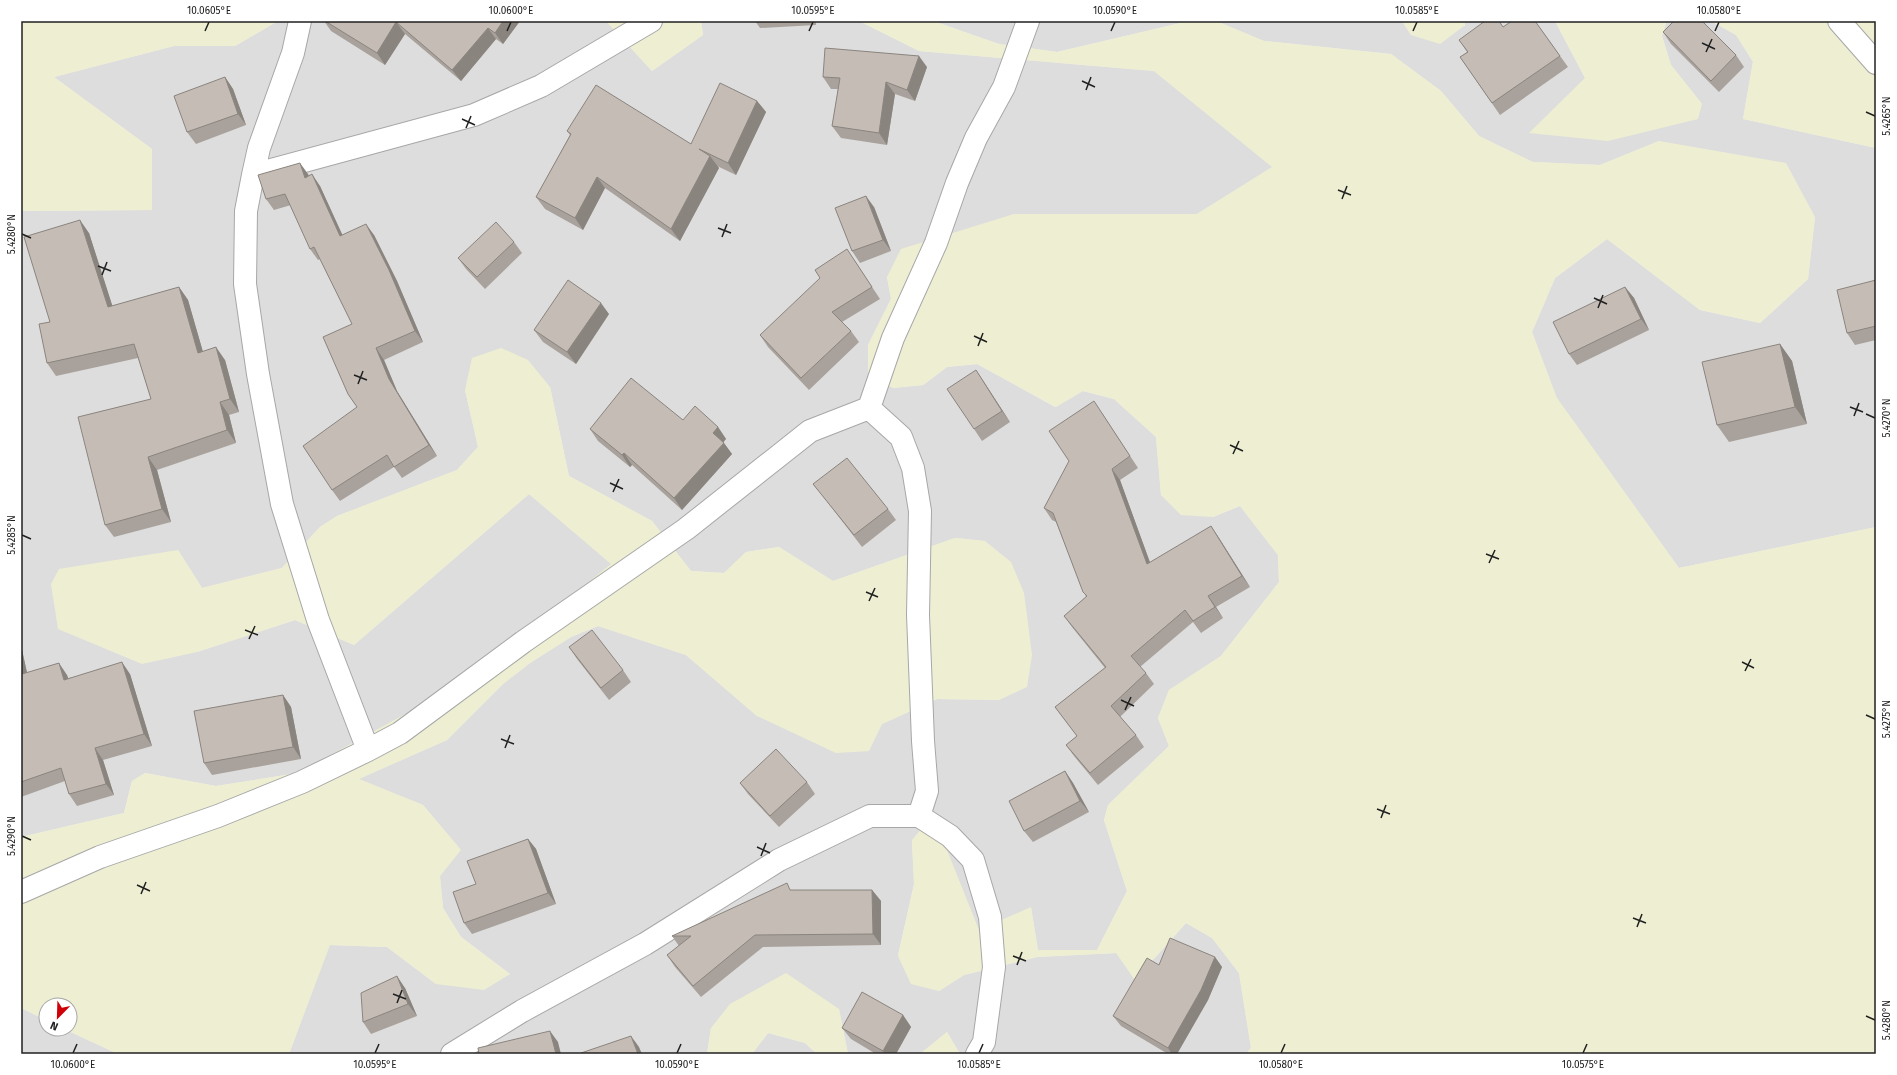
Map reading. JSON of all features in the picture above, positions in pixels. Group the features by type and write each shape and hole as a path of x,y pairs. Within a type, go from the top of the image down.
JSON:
{"street":[{"path":"300,21 293,53 259,148 253,175 246,211 245,284 258,374 282,504 318,620 368,750"},
{"path":"253,175 474,115 541,86 650,21"},
{"path":"21,892 100,857 218,816 302,782 400,733 523,642 686,529 810,431 869,408 893,338 936,243 957,183 976,138 1004,87 1028,21"},
{"path":"1839,21 1876,63"},
{"path":"869,408 901,437 913,468 920,511 918,615 923,741 927,791 919,816"},
{"path":"452,1054 522,1011 645,944 779,860 870,816 919,816 950,836 973,860 990,917 994,967 984,1042 976,1054"}],"shaded area":[{"path":"278,21 606,21 652,71 703,35 701,21 859,21 919,51 1154,71 1273,167 1197,214 1014,214 887,277 891,299 868,345 893,388 923,385 947,367 977,364 1055,407 1083,391 1114,399 1156,437 1161,495 1213,517 1240,506 1278,555 1279,582 1221,656 1169,690 1158,718 1169,746 1108,805 1104,820 1127,891 1097,950 1038,950 1031,908 979,930 912,840 914,884 898,955 939,991 964,975 1037,957 1117,953 1135,980 1186,923 1212,938 1239,973 1251,1048 1246,1054 960,1054 947,1032 920,1054 848,1054 839,1009 711,1028 707,1054 289,1054 329,945 387,947 436,984 510,974 461,937 443,908 440,876 460,849 423,805 358,779 447,740 503,684 530,663 571,637 598,626 686,655 757,716 882,724 937,699 999,700 985,541 955,538 833,581 779,547 746,552 724,573 691,571 652,521 569,476 550,387 465,390 478,447 457,470 337,516 320,527 282,568 202,588 178,550 197,652 295,620 354,645 529,494 612,564 466,681 298,773 216,786 145,773 132,781 124,813 21,837 21,211 152,210 152,149 54,77 174,46 235,46"},
{"path":"933,21 1189,21 1057,52 999,44"},
{"path":"1216,21 1402,21 1411,35 1465,26 1465,21 1555,21 1585,78 1702,104 1671,65 1662,36 1665,21 1711,21 1736,35 1753,62 1743,119 1876,148 1876,527 1679,568 1556,398 1532,332 1555,278 1607,239 1700,310 1760,323 1808,279 1815,217 1659,141 1600,165 1533,162 1479,136 1441,91 1391,54 1264,41"},
{"path":"21,1008 38,1016 38,1037 78,1037 78,1035 118,1054 21,1054"},
{"path":"768,1033 805,1043 817,1054 752,1054"}],"green space":[{"path":"21,21 278,21 235,46 174,46 54,77 152,149 152,210 21,211"},
{"path":"606,21 701,21 703,35 652,71"},
{"path":"859,21 933,21 999,44 1057,52 1189,21 1216,21 1264,41 1391,54 1441,91 1479,136 1533,162 1600,165 1659,141 1786,163 1815,217 1808,279 1760,323 1700,310 1607,239 1555,278 1532,332 1557,398 1679,568 1876,527 1876,1054 1246,1054 1251,1048 1239,973 1212,938 1186,923 1135,980 1116,953 1037,957 964,975 939,991 911,984 898,956 914,884 912,840 933,815 979,930 1031,907 1038,950 1097,950 1127,891 1104,820 1108,805 1169,746 1158,718 1169,690 1221,656 1279,582 1278,555 1240,506 1213,517 1181,515 1161,495 1156,437 1114,399 1083,391 1056,407 977,364 947,367 923,385 893,388 868,376 868,345 891,299 887,277 901,249 1014,214 1197,214 1272,167 1154,71 919,51"},
{"path":"1402,21 1465,21 1465,25 1440,44 1411,35"},
{"path":"1555,21 1667,21 1662,36 1671,65 1702,104 1698,119 1608,141 1529,133 1585,78"},
{"path":"1711,21 1876,21 1876,148 1743,119 1753,61 1736,35"},
{"path":"501,348 528,360 550,387 569,476 652,521 691,571 724,573 746,552 779,547 833,581 955,538 985,541 1011,562 1024,593 1032,655 1027,687 999,700 937,699 882,724 869,751 836,753 757,716 686,655 598,626 571,637 530,663 503,684 447,740 359,779 423,805 461,850 440,876 443,908 461,937 510,974 484,990 436,984 387,947 330,945 289,1054 118,1054 78,1035 78,997 38,997 38,1016 21,1008 21,837 124,813 132,781 145,773 216,786 298,773 466,681 611,564 529,494 354,645 295,620 197,652 142,664 58,629 51,584 59,569 178,550 202,588 282,568 320,527 337,516 457,470 478,447 465,390 472,358"},
{"path":"786,973 839,1009 848,1054 817,1054 805,1043 768,1033 752,1054 707,1054 711,1028 730,1004"},
{"path":"947,1032 960,1054 920,1054"}],"building":[{"path":"325,21 503,21 495,33 488,28 452,70 396,22 377,53"},
{"path":"1485,21 1499,21 1503,27 1512,21 1535,21 1560,56 1492,103 1460,57 1468,52 1459,40"},
{"path":"1674,21 1702,21 1736,55 1711,81 1663,32"},
{"path":"825,48 919,56 907,90 886,82 879,133 832,126 840,78 823,77"},
{"path":"225,77 238,114 187,132 174,96"},
{"path":"720,83 757,101 728,163 699,149 710,156 671,229 597,177 575,218 536,197 571,134 567,131 596,85 691,144"},
{"path":"300,163 305,178 312,174 340,236 366,224 389,270 415,331 376,348 389,379 429,445 394,467 387,455 332,490 303,446 357,407 348,394 323,337 352,324 314,247 310,249 285,194 266,199 258,175"},
{"path":"866,196 883,240 852,251 835,208"},
{"path":"80,220 108,307 179,287 198,353 216,347 230,399 220,402 227,430 148,457 162,509 105,525 78,417 151,399 134,344 47,363 39,324 50,322 24,237"},
{"path":"496,222 514,242 477,277 458,258"},
{"path":"847,249 872,287 832,312 851,331 801,378 760,335 820,278 815,270"},
{"path":"568,280 601,303 567,352 534,330"},
{"path":"1876,280 1876,326 1847,333 1837,290"},
{"path":"1625,287 1641,319 1569,354 1553,322"},
{"path":"1780,344 1795,407 1717,425 1702,362"},
{"path":"976,370 1002,411 974,429 947,389"},
{"path":"631,378 683,420 695,406 718,427 713,433 724,443 674,498 624,453 622,455 590,429"},
{"path":"1094,401 1130,456 1112,469 1147,564 1211,526 1242,576 1208,596 1215,607 1193,621 1185,610 1131,656 1146,673 1111,706 1136,735 1090,773 1066,745 1077,736 1055,707 1106,667 1064,616 1087,596 1083,592 1053,513 1044,508 1069,461 1049,431"},
{"path":"847,458 888,509 854,535 813,484"},
{"path":"592,630 623,670 601,688 569,647"},
{"path":"122,662 144,734 95,748 106,784 69,794 61,768 21,782 21,672 22,674 59,663 64,680"},
{"path":"283,695 293,747 204,763 194,711"},
{"path":"776,749 807,782 770,816 740,783"},
{"path":"1065,771 1080,801 1024,831 1009,801"},
{"path":"528,839 548,893 464,923 453,892 476,884 467,861"},
{"path":"787,883 790,890 872,890 873,934 755,935 693,986 667,955 691,936 672,936"},
{"path":"1170,938 1215,957 1201,990 1168,1048 1113,1016 1147,958 1159,965"},
{"path":"397,976 408,1004 363,1022 361,993"},
{"path":"862,992 903,1015 883,1051 842,1028"},
{"path":"550,1031 556,1054 479,1054 478,1048"},
{"path":"631,1036 638,1054 581,1054 581,1053"}]}
